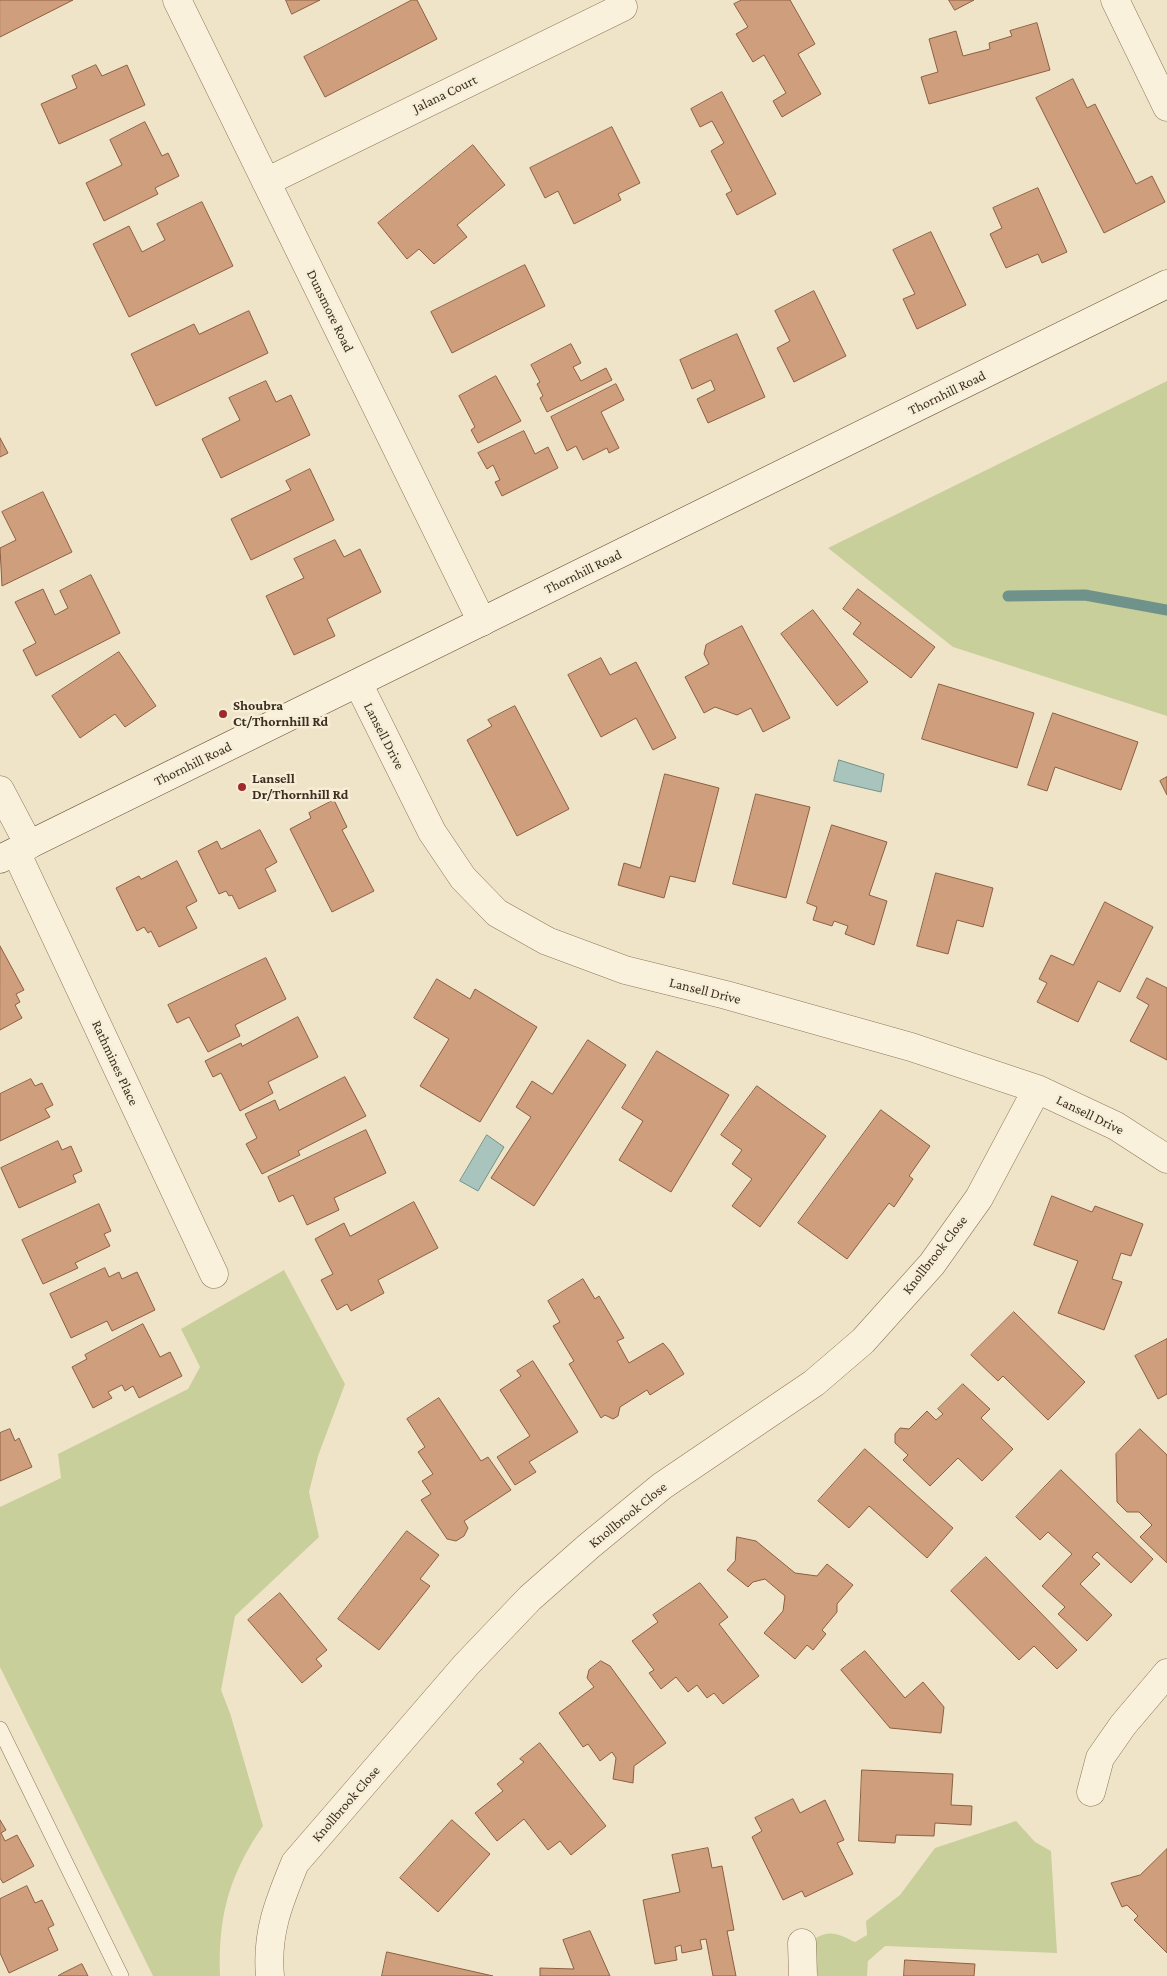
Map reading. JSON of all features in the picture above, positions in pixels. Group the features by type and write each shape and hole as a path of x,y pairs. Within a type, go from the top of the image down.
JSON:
{"street":[{"name":"Dunsmore Road","path":"177,0 482,622"},
{"path":"1114,0 1167,107"},
{"name":"Jalana Court","path":"266,182 623,7"},
{"name":"Thornhill Road","path":"15,852 1167,284"},
{"name":"Lansell Drive","path":"358,683 432,832 464,878 497,913 547,941 625,970 726,995 911,1047 1036,1089 1116,1126 1167,1159"},
{"name":"Rathmines Place","path":"0,790 15,852 214,1274"},
{"name":"Knollbrook Close","path":"270,1976 271,1929 281,1897 295,1863 466,1665 530,1598 588,1546 662,1486 814,1383 863,1341 932,1264 979,1198 1036,1089"},
{"path":"1091,1792 1100,1758 1123,1725 1167,1673"},
{"path":"802,1943 803,1976"}],"lane":[{"path":"0,1729 121,1976"}],"green space":[{"path":"1167,381 1167,716 953,647 828,548"},
{"path":"284,1270 345,1384 318,1456 309,1492 319,1537 235,1616 221,1690 230,1713 263,1826 242,1862 228,1897 221,1934 220,1976 153,1976 0,1667 0,1507 61,1478 58,1454 188,1389 200,1367 181,1329"},
{"path":"1016,1821 1035,1842 1051,1851 1057,1953 885,1946 868,1961 867,1976 818,1976 813,1952 816,1938 831,1933 855,1942 867,1935 866,1921 900,1895 935,1848"}],"water":[{"path":"839,760 884,774 881,792 834,781"},
{"path":"487,1135 504,1147 478,1191 460,1181"}],"building":[{"path":"0,0 73,0 0,37"},
{"path":"286,0 320,0 292,14"},
{"path":"412,0 417,0 437,39 325,97 304,57"},
{"path":"742,0 790,0 815,44 798,54 821,94 782,117 773,101 786,93 764,55 753,62 736,34 748,27 734,4"},
{"path":"949,0 974,0 955,10"},
{"path":"1037,23 1050,70 929,104 921,77 938,72 929,39 956,31 963,56 990,49 989,43 1012,36 1010,31"},
{"path":"96,65 102,76 127,65 145,105 59,144 41,104 77,88 72,76"},
{"path":"1073,79 1087,108 1095,104 1136,184 1152,176 1165,202 1104,233 1036,98"},
{"path":"722,92 776,194 737,215 726,194 732,191 711,151 724,143 712,121 700,127 691,109"},
{"path":"145,122 162,156 168,153 179,176 155,188 158,194 104,221 86,183 122,165 110,140"},
{"path":"612,127 640,183 618,194 621,200 574,224 558,191 545,198 530,168"},
{"path":"473,145 505,185 457,225 467,237 434,264 419,249 407,259 378,223"},
{"path":"1038,188 1067,252 1042,263 1038,254 1006,268 990,234 1002,228 993,208"},
{"path":"202,202 233,266 129,317 93,244 129,226 142,252 165,240 157,224"},
{"path":"931,232 966,305 917,329 903,299 915,294 893,250"},
{"path":"525,265 545,306 452,353 431,312"},
{"path":"814,291 846,356 794,382 777,348 790,341 775,311"},
{"path":"249,311 268,353 156,406 131,354 194,324 199,334"},
{"path":"737,334 765,397 708,423 697,399 715,390 711,380 692,389 680,360"},
{"path":"571,344 581,363 573,367 581,381 606,368 612,380 547,412 540,398 543,396 537,384 540,382 531,365"},
{"path":"496,376 521,421 478,443 471,430 475,427 459,396"},
{"path":"266,381 276,402 291,395 310,435 221,478 202,439 240,420 229,398"},
{"path":"616,384 624,400 601,412 619,448 609,453 607,448 583,460 576,446 567,451 551,417"},
{"path":"524,431 535,454 548,447 558,468 502,496 495,482 500,480 493,465 487,469 478,453"},
{"path":"0,438 8,453 0,457"},
{"path":"310,469 334,520 251,560 231,519 291,490 286,481"},
{"path":"43,492 72,552 2,586 0,548 16,540 2,512"},
{"path":"335,540 344,557 360,549 381,592 327,619 335,636 294,655 266,596 304,578 294,559"},
{"path":"91,575 120,633 36,676 23,650 36,643 15,602 43,589 55,615 68,608 60,591"},
{"path":"858,589 935,647 911,678 853,634 861,623 843,609"},
{"path":"813,610 868,682 837,706 781,634"},
{"path":"742,626 790,718 763,732 751,708 737,715 715,707 704,713 685,677 709,664 704,654 706,645"},
{"path":"119,652 156,706 125,727 115,714 80,738 52,696"},
{"path":"601,658 610,675 636,662 676,738 653,750 636,718 601,737 568,675"},
{"path":"939,684 1034,713 1017,768 922,739"},
{"path":"515,706 569,809 517,836 467,740 492,726 488,720"},
{"path":"1053,713 1138,742 1121,790 1055,767 1047,791 1028,785"},
{"path":"665,774 719,788 695,882 670,876 664,898 618,885 624,863 640,868"},
{"path":"1167,777 1167,795 1160,781"},
{"path":"756,794 810,807 786,898 733,884"},
{"path":"334,800 347,827 342,830 374,891 332,912 290,829 311,818 309,813"},
{"path":"832,825 887,842 869,895 887,901 874,945 845,934 848,926 834,921 832,926 813,920 817,907 807,903"},
{"path":"260,830 277,862 265,869 276,891 239,909 232,895 229,896 226,891 219,894 198,851 217,841 221,849"},
{"path":"177,861 197,901 186,907 197,928 159,947 151,931 148,933 144,927 137,931 116,888 139,876 141,879"},
{"path":"936,873 993,888 983,927 957,920 948,954 917,946"},
{"path":"1105,902 1153,927 1120,992 1098,981 1078,1022 1037,1002 1047,983 1039,979 1051,955 1073,965"},
{"path":"0,946 24,990 16,994 20,1002 15,1005 22,1018 0,1030"},
{"path":"266,958 286,999 235,1025 240,1036 208,1052 189,1017 177,1023 168,1005"},
{"path":"1147,978 1167,988 1167,1060 1130,1041 1149,1005 1137,998"},
{"path":"437,979 470,999 475,989 537,1027 480,1122 420,1086 449,1039 414,1018"},
{"path":"298,1017 318,1057 268,1082 273,1093 240,1111 221,1073 213,1077 205,1061 241,1043 242,1046"},
{"path":"588,1040 626,1065 534,1206 491,1178 531,1117 516,1107 532,1081 552,1094"},
{"path":"657,1051 729,1095 671,1192 619,1160 643,1121 622,1108"},
{"path":"345,1077 366,1116 298,1151 300,1155 262,1174 246,1144 257,1138 245,1114 275,1100 279,1110"},
{"path":"31,1079 35,1086 42,1083 53,1105 45,1109 50,1117 0,1141 0,1094"},
{"path":"757,1086 826,1136 760,1227 732,1206 752,1179 732,1164 742,1150 721,1135"},
{"path":"881,1110 930,1146 909,1176 913,1179 894,1207 889,1203 847,1259 798,1223"},
{"path":"366,1130 386,1173 334,1198 339,1210 307,1225 293,1195 279,1202 268,1177"},
{"path":"58,1141 62,1150 71,1146 82,1171 73,1175 76,1182 19,1208 1,1168"},
{"path":"1052,1196 1092,1212 1095,1206 1143,1224 1131,1256 1121,1253 1112,1279 1122,1282 1104,1330 1058,1313 1078,1261 1034,1245"},
{"path":"414,1202 438,1248 378,1280 384,1293 351,1311 347,1304 337,1310 321,1280 333,1274 315,1239 344,1223 350,1236"},
{"path":"99,1204 111,1231 104,1234 110,1246 75,1263 78,1268 43,1284 22,1240"},
{"path":"105,1268 109,1277 119,1272 122,1279 137,1272 155,1310 112,1331 107,1321 71,1338 50,1294"},
{"path":"583,1279 595,1299 599,1296 624,1338 617,1341 629,1363 663,1343 684,1374 650,1395 647,1390 620,1407 618,1416 613,1419 605,1415 601,1418 569,1364 574,1361 553,1326 560,1322 548,1301"},
{"path":"1014,1312 1085,1382 1048,1420 1003,1376 998,1381 971,1355"},
{"path":"143,1324 160,1357 170,1352 182,1376 139,1398 133,1386 125,1391 122,1385 108,1392 112,1398 93,1408 72,1367 87,1359 85,1355"},
{"path":"1167,1339 1167,1394 1158,1399 1135,1356"},
{"path":"533,1361 578,1432 529,1462 536,1472 515,1485 497,1457 530,1436 500,1390 521,1376 517,1371"},
{"path":"963,1384 990,1409 981,1418 1013,1449 982,1481 958,1458 930,1486 903,1460 908,1455 895,1443 895,1434 900,1428 909,1429 927,1411 936,1420 943,1414 938,1409"},
{"path":"439,1398 481,1461 488,1457 511,1490 464,1521 468,1528 464,1536 456,1541 447,1539 421,1500 431,1494 422,1481 433,1474 418,1452 425,1447 407,1419"},
{"path":"10,1429 15,1441 19,1438 32,1467 0,1481 0,1433"},
{"path":"1140,1429 1167,1455 1167,1563 1140,1537 1152,1525 1139,1512 1127,1512 1117,1502 1116,1454"},
{"path":"865,1449 953,1528 927,1558 869,1506 849,1528 818,1501"},
{"path":"1061,1470 1153,1559 1131,1583 1097,1552 1092,1557 1100,1564 1080,1584 1112,1615 1087,1641 1058,1614 1065,1607 1042,1586 1072,1554 1048,1532 1040,1540 1016,1517"},
{"path":"407,1531 439,1555 420,1579 430,1586 379,1650 338,1619"},
{"path":"737,1537 756,1541 795,1573 817,1576 827,1564 853,1585 837,1604 837,1612 822,1630 826,1634 813,1650 807,1645 795,1659 764,1633 783,1611 785,1596 765,1579 753,1582 748,1587 727,1570 735,1561"},
{"path":"986,1557 1077,1650 1057,1669 1034,1646 1019,1660 951,1591"},
{"path":"700,1583 728,1617 719,1624 759,1676 723,1704 714,1693 707,1698 697,1685 688,1692 676,1677 661,1689 649,1673 654,1670 632,1641 658,1622 653,1615"},
{"path":"280,1593 327,1650 316,1659 322,1666 302,1683 248,1620"},
{"path":"865,1651 905,1698 923,1682 944,1707 941,1733 890,1728 841,1670"},
{"path":"601,1661 610,1666 666,1743 634,1766 633,1783 613,1779 616,1758 612,1752 600,1761 588,1744 583,1747 559,1713 594,1687 587,1678 589,1670"},
{"path":"540,1743 606,1826 571,1855 560,1841 548,1850 524,1819 497,1841 475,1813 503,1791 497,1784 524,1762 520,1759"},
{"path":"862,1770 953,1774 951,1805 972,1806 971,1825 935,1823 934,1836 896,1835 895,1843 859,1841"},
{"path":"793,1799 800,1813 825,1800 844,1840 837,1843 853,1874 805,1897 802,1891 783,1900 752,1837 762,1831 755,1818"},
{"path":"0,1820 6,1830 1,1833 5,1841 17,1835 34,1866 3,1883 0,1878"},
{"path":"452,1820 490,1854 438,1912 400,1878"},
{"path":"708,1848 712,1868 722,1866 734,1930 727,1931 736,1976 713,1976 706,1939 700,1940 702,1949 682,1953 681,1945 675,1947 677,1960 655,1964 643,1900 680,1892 672,1855"},
{"path":"1167,1849 1167,1953 1134,1920 1138,1916 1127,1905 1122,1907 1111,1883 1140,1875"},
{"path":"27,1886 35,1903 42,1900 54,1925 48,1928 58,1950 9,1973 0,1953 0,1899"},
{"path":"590,1931 610,1976 540,1976 540,1968 574,1969 563,1940"},
{"path":"387,1952 493,1976 382,1976"},
{"path":"905,1960 975,1964 974,1976 904,1976"},
{"path":"82,1964 88,1976 58,1976 61,1974"}],"waterway":[{"path":"1008,596 1085,595 1167,610"}],"place":[{"name":"Shoubra Ct/Thornhill Rd","path":"223,714"},
{"name":"Lansell Dr/Thornhill Rd","path":"242,787"}]}
